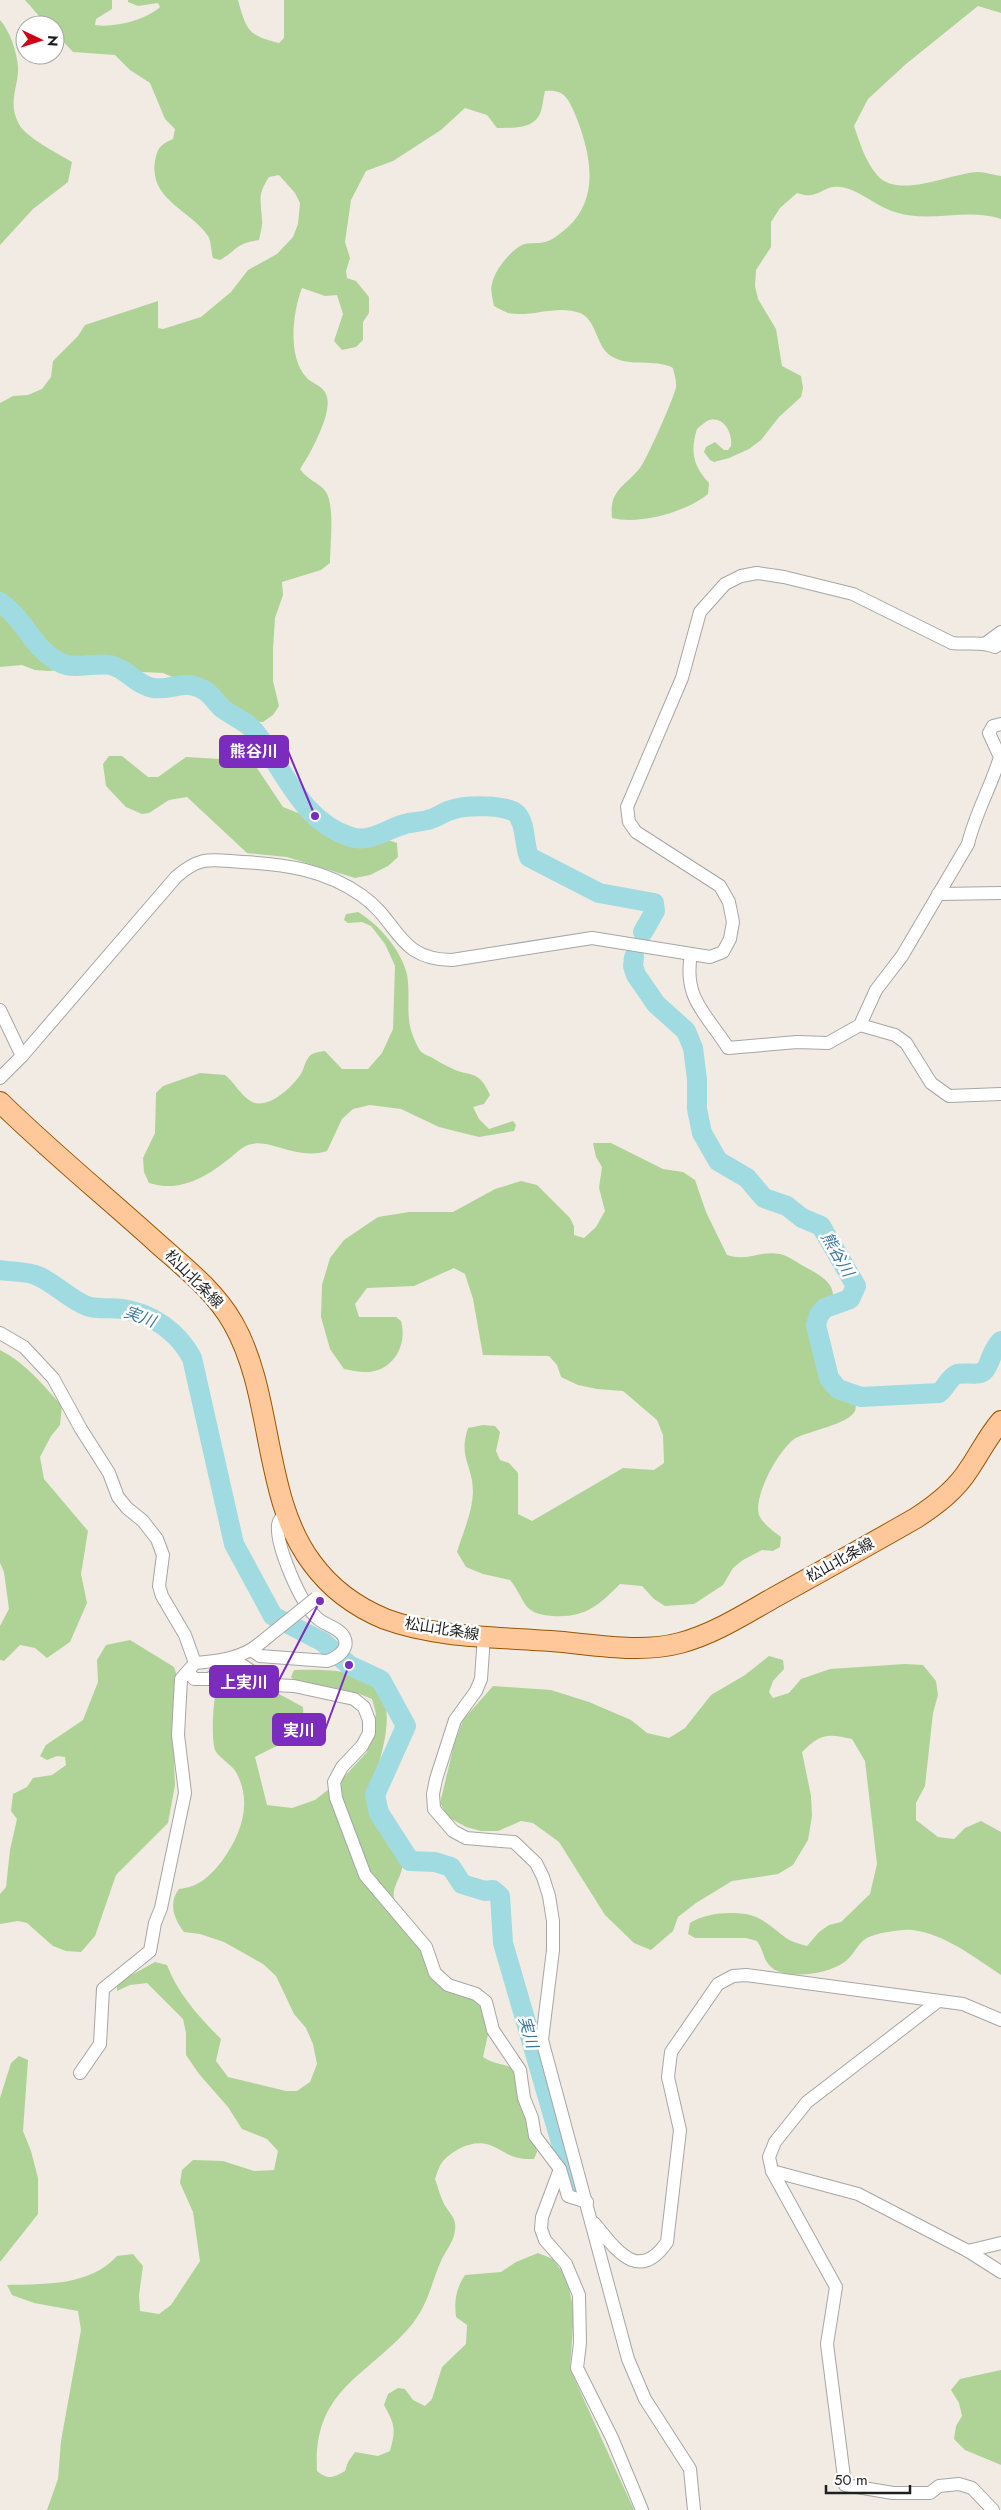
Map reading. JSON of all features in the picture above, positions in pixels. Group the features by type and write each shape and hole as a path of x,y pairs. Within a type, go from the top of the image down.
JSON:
{"main road":[{"name":"松山北条線","path":"0,1102 40,1142 84,1177 203,1284 223,1307 234,1324 251,1366 286,1513 298,1540 312,1563 332,1585 364,1609 409,1627 484,1636 638,1648 681,1643 713,1631 916,1518 939,1503 968,1470 1001,1421"}],"street":[{"path":"0,1078 22,1056 176,877 188,866 202,860 266,863 301,867 324,875 361,895 377,908 412,950 434,960 452,960 592,938 691,954 710,956 723,952 730,939 733,922 729,902 720,886 636,832 629,822 627,807 682,678 700,612 711,597 725,584 741,576 757,573 784,576 852,594 952,643 967,645 986,643 995,647 1001,643"},
{"path":"986,643 1001,632"},
{"path":"691,954 688,971 689,984 694,1000 728,1048 797,1042 828,1044 860,1025 876,990 902,956 968,844 972,827 985,800 1000,757 989,733 993,726 1001,724"},
{"path":"938,894 1001,893"},
{"path":"0,1010 22,1056"},
{"path":"860,1025 895,1035 906,1043 931,1083 949,1096 1001,1094"},
{"path":"0,1333 24,1347 53,1378 81,1429 109,1473 118,1497 127,1508 143,1521 157,1539 163,1555 159,1586 162,1596 185,1635 194,1678 209,1678 230,1666 242,1664 273,1685 294,1686 354,1699 364,1708 369,1720 369,1733 362,1746 342,1767 334,1782 336,1798 365,1875 426,1947 435,1973 448,1984 476,1994 486,2002 493,2030 520,2070 524,2098 532,2118 535,2136 560,2169 568,2196 587,2202"},
{"path":"255,1647 260,1656 314,1662 334,1659 344,1650 345,1638 316,1617 300,1592 279,1538 278,1524 281,1516 286,1513"},
{"path":"80,2073 100,2044 103,1989 150,1951 185,1793 178,1735 182,1680 192,1668 226,1660 255,1647 332,1585"},
{"path":"484,1636 481,1679 476,1691 454,1720 436,1779 434,1809 453,1831 466,1838 514,1842 536,1864 544,1877 553,1921 553,1950 542,2040 628,2359 645,2400 690,2469 694,2510"},
{"path":"592,2221 626,2258 640,2262 650,2261 659,2254 667,2242 680,2130 668,2077 670,2052 718,1984 733,1976 746,1975 963,2004 1001,2020"},
{"path":"937,2002 807,2102 774,2142 770,2157 772,2171 836,2287 827,2344 845,2486 893,2494 930,2494 939,2486 959,2484 972,2488 993,2510"},
{"path":"560,2169 542,2216 541,2229 545,2240 566,2264 579,2295 580,2342 577,2368 612,2438 642,2510"},
{"path":"772,2171 858,2194 968,2250 1001,2272"},
{"path":"968,2250 1001,2243"}],"green space":[{"path":"25,0 112,0 112,9 96,19 95,25 103,26 129,22 147,16 160,7 158,3 138,6 128,2 128,0 238,0 243,18 250,30 261,37 279,43 284,38 284,0 1001,0 1001,13 978,6 906,64 868,99 854,126 869,164 877,175 886,182 898,185 911,185 978,172 1001,176 1001,219 975,215 908,215 888,210 854,191 840,187 828,188 811,195 797,193 780,208 771,222 771,247 756,270 755,286 758,299 776,329 782,366 801,376 803,388 801,397 779,417 761,440 749,449 714,462 704,452 706,447 715,442 724,450 728,450 731,446 731,441 729,431 722,422 718,420 707,421 697,429 694,458 699,470 709,483 708,494 688,506 662,515 636,520 623,520 612,518 613,501 619,489 640,468 654,442 674,393 676,380 673,368 666,365 626,362 611,356 602,346 590,321 580,313 553,310 526,314 508,313 494,306 491,289 493,279 499,268 517,248 522,245 545,242 554,238 568,227 578,215 585,202 589,188 588,158 585,143 570,103 561,93 545,91 542,109 534,121 523,126 497,128 487,115 465,108 441,130 393,161 366,171 351,200 345,242 350,258 346,271 347,278 356,281 369,297 369,313 363,322 363,340 356,347 342,350 334,341 343,314 337,295 325,296 302,288 294,321 294,346 300,368 306,377 326,393 327,397 328,404 323,424 300,469 326,492 329,498 331,516 330,563 321,570 282,582 283,595 275,618 273,649 273,681 279,706 273,715 263,722 247,721 203,690 163,673 141,672 119,667 48,671 35,670 22,665 0,667 0,403 13,396 28,395 42,389 51,377 53,361 78,336 85,325 158,301 158,328 163,329 201,317 231,292 248,270 277,254 293,237 298,224 300,203 295,193 279,175 269,177 261,193 262,225 259,240 240,245 220,260 213,258 208,236 164,195 158,185 155,174 156,156 160,147 173,139 175,129 165,119 150,83 130,70 115,55 73,52 65,44 65,15 38,15"},
{"path":"0,20 15,48 15,65 18,65 18,74 14,108 19,124 35,140 72,162 68,182 33,209 0,245"},
{"path":"109,756 122,756 148,777 158,777 186,757 237,760 255,765 283,807 362,838 385,839 397,843 398,857 388,866 370,875 355,878 287,857 247,853 187,797 169,800 149,813 142,814 126,807 106,786 103,764"},
{"path":"358,912 375,924 391,942 403,962 408,982 409,1023 420,1050 448,1067 478,1077 486,1086 490,1095 484,1104 473,1107 479,1119 489,1129 513,1121 516,1125 514,1131 479,1137 439,1127 401,1109 370,1105 353,1109 342,1119 327,1151 304,1153 256,1143 243,1147 212,1171 192,1181 171,1186 149,1183 144,1172 143,1158 155,1133 156,1093 163,1086 200,1073 225,1075 249,1100 263,1103 279,1096 293,1084 302,1072 308,1058 314,1053 325,1051 342,1069 368,1069 382,1053 393,1029 395,966 385,944 371,926 362,922 348,923 344,920 346,914"},
{"path":"593,1143 611,1143 663,1169 683,1172 695,1180 706,1212 727,1255 747,1257 766,1253 780,1254 822,1277 830,1286 833,1294 822,1334 822,1360 833,1379 856,1399 856,1407 851,1416 845,1420 796,1438 783,1451 769,1473 760,1496 759,1515 781,1537 780,1547 773,1551 762,1550 743,1560 733,1568 723,1585 694,1604 665,1606 654,1599 642,1586 620,1584 605,1599 582,1613 552,1616 539,1614 527,1607 510,1580 483,1574 466,1567 457,1552 469,1515 473,1492 471,1475 465,1454 465,1438 468,1428 483,1425 495,1426 500,1432 496,1451 500,1460 509,1463 518,1473 518,1514 532,1521 623,1468 654,1470 664,1463 663,1435 657,1420 623,1391 578,1385 561,1377 557,1365 549,1356 483,1355 473,1299 465,1274 454,1268 414,1286 367,1288 355,1304 359,1317 396,1317 401,1321 403,1330 400,1348 396,1356 383,1368 364,1372 344,1369 330,1349 321,1317 322,1285 330,1258 344,1240 378,1217 409,1212 453,1212 495,1189 521,1181 537,1185 570,1218 574,1226 574,1235 584,1238 596,1227 605,1211 599,1188 602,1167 596,1157"},
{"path":"0,1350 26,1368 62,1406 60,1425 51,1436 40,1457 44,1479 88,1531 81,1574 87,1603 70,1642 47,1658 35,1648 20,1645 4,1661 0,1660 0,1626 9,1609 4,1572 0,1563"},
{"path":"130,1640 174,1667 177,1676 173,1738 175,1785 168,1823 116,1875 95,1936 81,1952 66,1951 53,1946 27,1923 18,1921 0,1924 0,1894 6,1887 10,1850 17,1819 11,1811 13,1794 27,1787 33,1778 52,1775 66,1765 65,1757 57,1756 47,1760 40,1756 46,1745 83,1720 98,1682 97,1660 106,1645"},
{"path":"769,1656 783,1660 784,1669 773,1681 769,1692 773,1698 789,1693 801,1679 830,1669 905,1664 923,1665 936,1681 938,1695 933,1713 925,1786 916,1803 916,1820 938,1837 954,1839 965,1828 981,1821 1001,1832 1001,1975 948,1941 924,1932 912,1930 871,1936 864,1940 850,1957 840,1965 819,1972 796,1975 776,1970 769,1965 757,1941 746,1938 695,1938 688,1934 690,1923 703,1917 727,1913 743,1914 760,1919 788,1939 807,1946 819,1932 829,1925 841,1922 870,1894 877,1864 865,1761 852,1739 824,1736 802,1752 811,1796 812,1816 808,1840 793,1865 778,1874 732,1881 696,1903 678,1917 673,1931 651,1950 634,1943 605,1915 559,1842 533,1823 521,1821 498,1831 481,1831 466,1827 448,1817 440,1803 454,1745 463,1720 493,1686 551,1690 589,1702 631,1720 647,1733 669,1738 685,1728 711,1695 745,1675"},
{"path":"294,1670 343,1672 361,1677 374,1685 383,1697 387,1713 385,1735 379,1763 368,1792 367,1803 372,1815 395,1846 402,1861 402,1871 394,1889 398,1914 404,1926 423,1950 431,1976 475,1997 482,2004 489,2030 483,2057 517,2071 537,2152 534,2159 520,2158 490,2145 477,2143 458,2149 442,2163 435,2179 444,2204 454,2220 453,2239 441,2261 415,2321 344,2389 332,2404 323,2422 318,2444 317,2471 324,2476 334,2476 345,2471 348,2462 355,2452 378,2456 390,2451 394,2432 384,2405 388,2394 398,2388 405,2389 413,2400 425,2406 432,2399 442,2367 466,2344 467,2325 456,2317 455,2305 456,2295 465,2275 501,2272 516,2262 538,2253 553,2259 567,2279 574,2312 570,2369 634,2510 47,2510 58,2479 61,2441 81,2330 78,2311 34,2303 12,2295 7,2285 51,2283 80,2278 106,2266 117,2256 133,2254 143,2266 139,2295 140,2311 159,2314 171,2305 200,2261 193,2212 180,2183 182,2170 193,2160 223,2161 254,2171 274,2170 278,2151 267,2139 242,2129 228,2107 199,2074 186,2055 186,2033 183,2019 147,1983 130,1985 117,1991 117,1983 155,1962 167,1965 177,1986 190,2005 221,2039 216,2061 228,2077 286,2091 297,2091 310,2082 317,2064 313,2044 306,2028 294,2014 276,1976 263,1964 224,1942 200,1934 184,1932 177,1922 173,1905 179,1889 192,1886 203,1880 222,1861 235,1840 243,1818 244,1795 241,1784 236,1772 217,1753 214,1744 213,1727 216,1690 227,1673 239,1672 303,1707 303,1718 295,1733 281,1744 255,1757 267,1805 292,1808 315,1800 344,1777 367,1752 376,1714 372,1699 357,1693 295,1681 291,1677"},
{"path":"19,2056 28,2060 23,2131 31,2151 38,2178 38,2214 0,2262 0,2098 11,2063"},
{"path":"1001,2370 1001,2465 965,2450 954,2439 956,2426 962,2416 959,2403 951,2390 960,2379"}],"waterway":[{"name":"熊谷川","path":"0,602 16,617 43,651 61,663 73,666 110,665 121,669 141,684 153,688 192,685 207,692 223,709 253,729 307,807 319,819 334,829 351,837 365,838 378,835 398,826 430,819 457,808 475,806 504,808 517,814 520,818 529,857 599,893 654,903 655,911 643,932"},
{"name":"熊谷川","path":"634,957 633,966 636,975 656,1004 686,1031 693,1048 697,1079 697,1109 702,1133 718,1161 747,1178 764,1198 787,1206 802,1218 821,1226 856,1286 850,1299 825,1308 819,1315 816,1325 829,1378 838,1389 861,1397 939,1393 957,1374 984,1371 1001,1341"},
{"name":"実川","path":"0,1270 34,1274 87,1306 133,1311 154,1319 172,1332 192,1358 234,1544 273,1616 323,1642 349,1665 381,1680 406,1726 375,1795 379,1813 410,1861 435,1862 451,1867 462,1884 485,1891 493,1890 500,1896 503,1943 575,2191"}],"place":[{"name":"熊谷川","path":"315,816"},
{"name":"上実川","path":"320,1601"},
{"name":"実川","path":"349,1665"}]}
